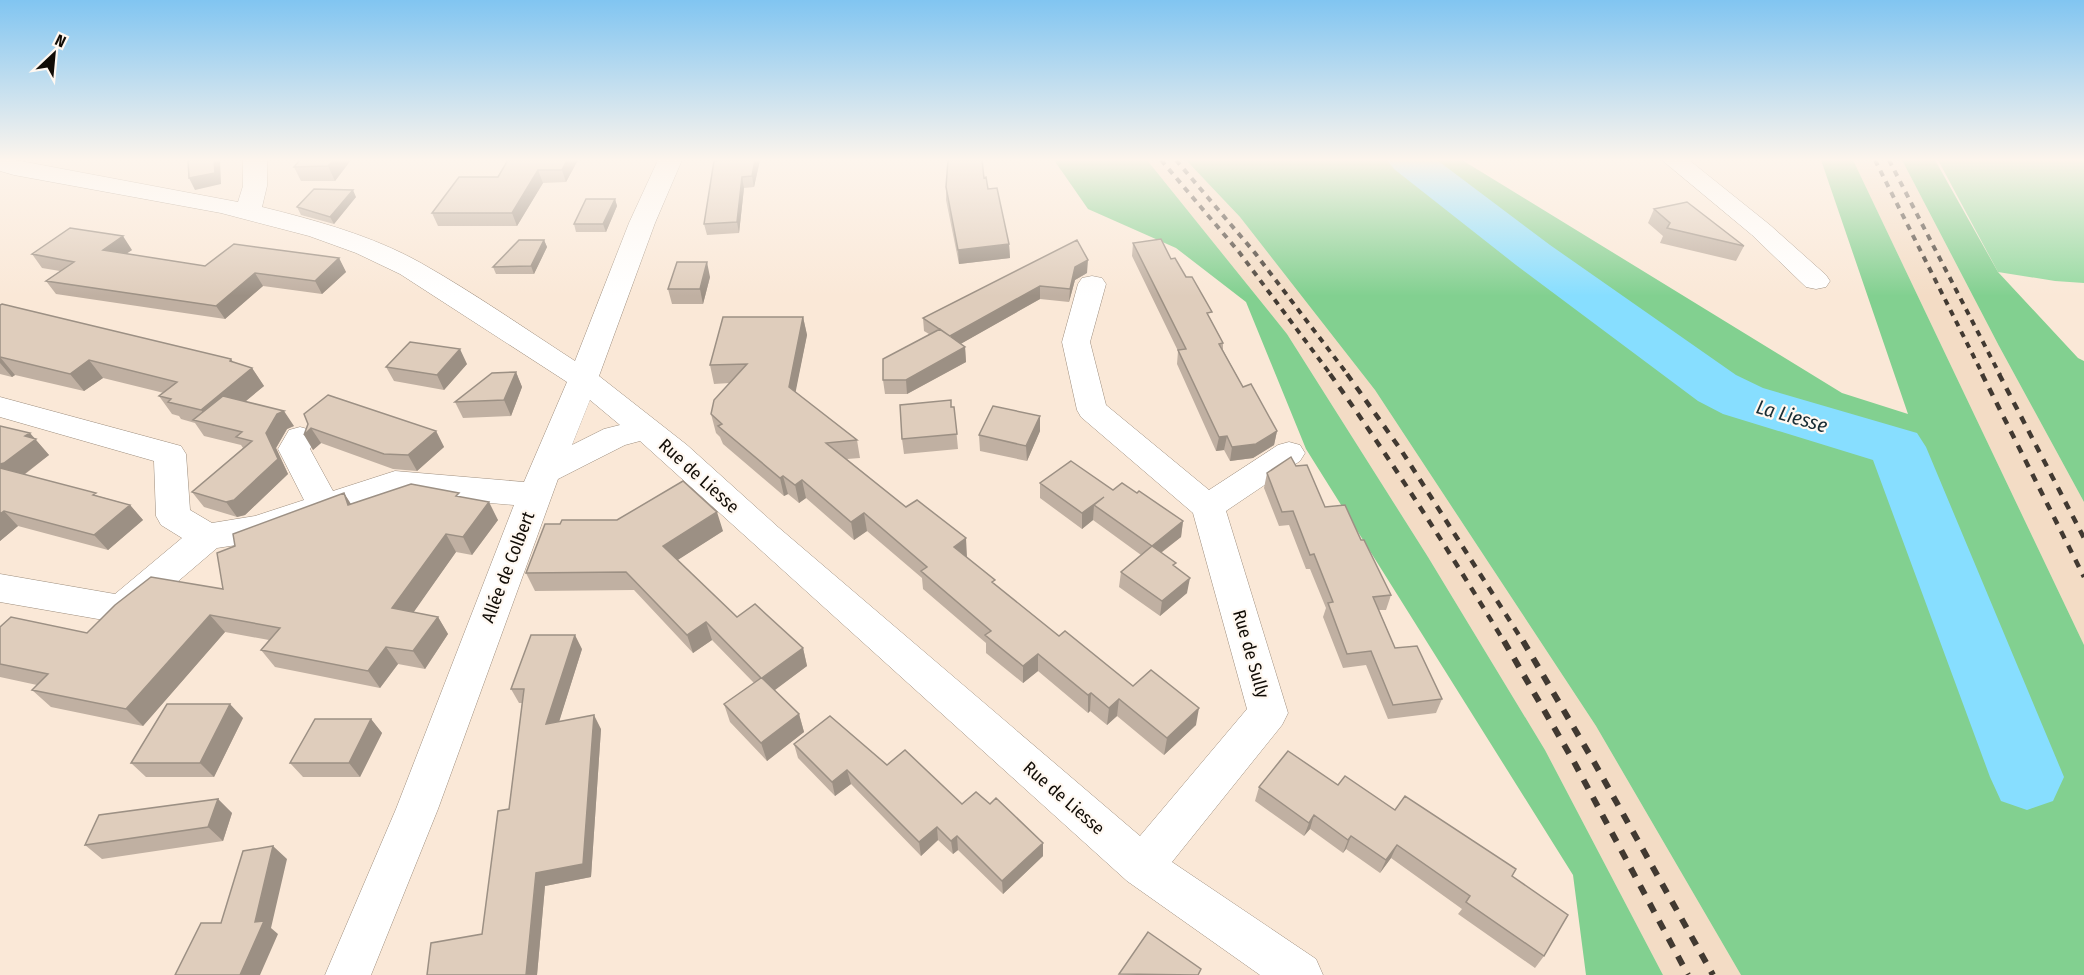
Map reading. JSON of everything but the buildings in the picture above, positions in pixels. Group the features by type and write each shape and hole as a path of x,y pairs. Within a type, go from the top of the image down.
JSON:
{"street":[{"name":"Rue de Liesse","path":"213,206 248,212 330,235 386,256 410,268 583,379 676,453 766,536 1142,866 1300,975"},
{"path":"248,212 250,206"},
{"name":"Allée de Colbert","path":"348,975 417,808 540,484 650,206"},
{"path":"1730,206 1816,281"},
{"path":"1092,284 1076,342 1092,410 1208,507 1289,453"},
{"path":"0,407 170,454 173,516 207,537"},
{"path":"0,588 121,609 207,537 256,529 395,483 540,484 615,437 646,429"},
{"path":"300,438 294,449 324,506"},
{"name":"Rue de Sully","path":"1142,866 1268,713 1208,507"}],"shaded area":[{"path":"1184,206 1229,206 1375,390 1596,726 1741,975 1663,975 1545,750 1428,557 1287,334"},
{"path":"1875,206 1926,206 2084,502 2084,645"}],"green space":[{"path":"1086,206 1184,206 1287,334 1428,557 1545,750 1663,975 1586,975 1573,875 1306,449 1246,302 1176,248 1088,209"},
{"path":"1229,206 1536,206 1842,393 1908,414 1837,206 1875,206 2084,645 2084,975 1741,975 1596,726 1375,390"},
{"path":"1926,206 1961,206 1998,272 2078,358 2084,361 2084,502"},
{"path":"1962,206 2084,206 2084,283 1998,272"}],"waterway":[{"name":"La Liesse","path":"1468,206 1717,388 1743,401 1897,447 2027,777"}],"railway":[{"path":"1200,206 1239,252 1331,375"},
{"path":"1215,206 1255,253 1348,375"},
{"path":"1898,206 1983,375"},
{"path":"1912,206 2000,375"},
{"path":"1330,374 1420,507 1505,643"},
{"path":"1347,374 1401,450 1524,643"},
{"path":"1982,374 2084,577"},
{"path":"1999,374 2084,538"},
{"path":"1504,641 1574,762 1688,975"},
{"path":"1523,641 1594,762 1713,975"}]}
